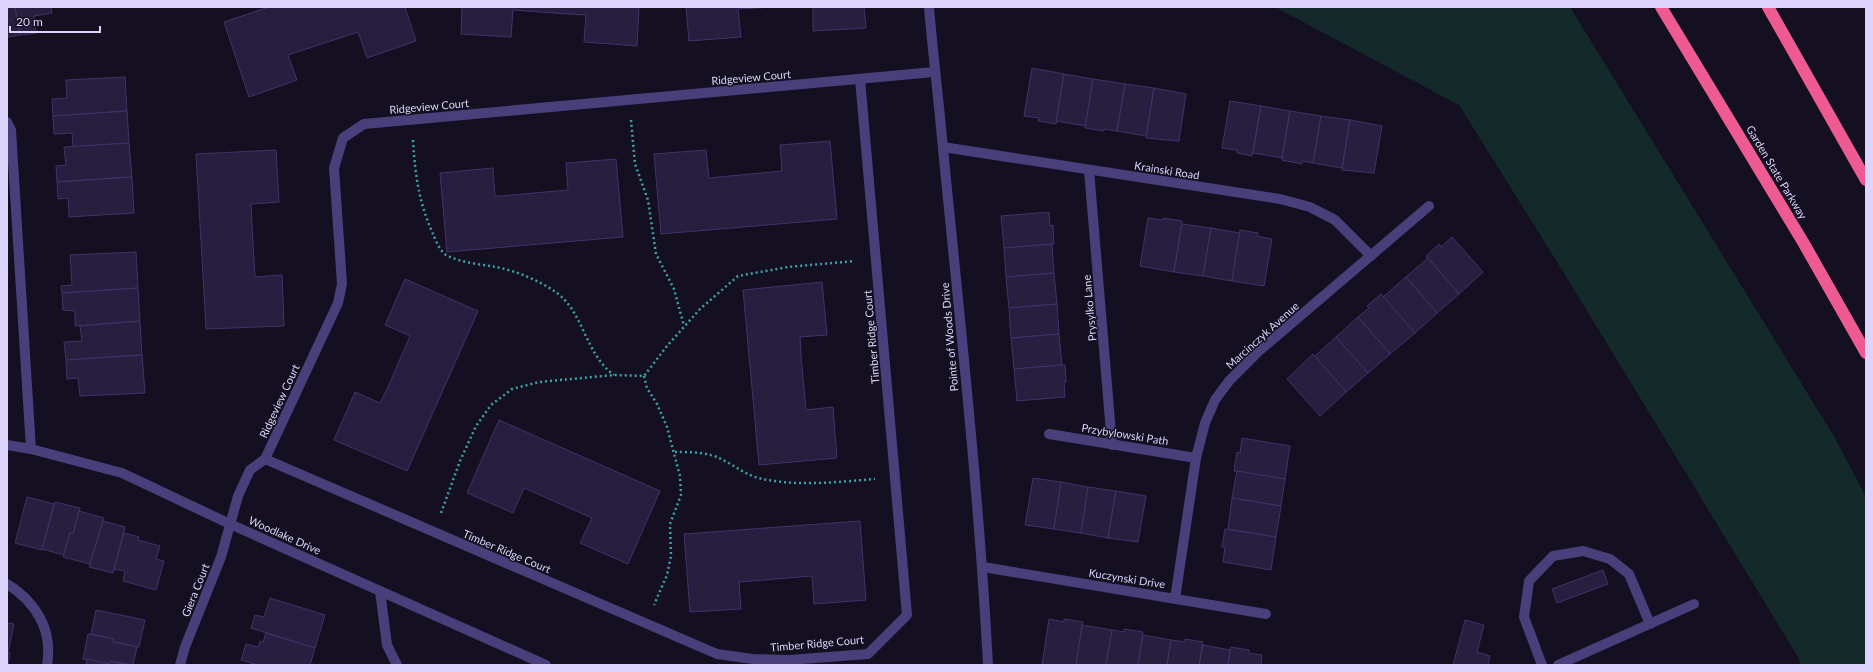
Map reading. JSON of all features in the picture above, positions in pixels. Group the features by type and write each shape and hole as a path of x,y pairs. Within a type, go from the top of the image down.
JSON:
{"highway":[{"name":"Garden State Parkway","path":"1661,7 1803,242 1866,353"},
{"path":"1768,7 1866,180"}],"street":[{"name":"Pointe of Woods Drive","path":"929,7 934,72 943,147 983,567 988,665"},
{"name":"Ridgeview Court","path":"230,524 238,496 250,470 265,460 338,303 342,284 334,168 343,138 364,124 934,72"},
{"name":"Timber Ridge Court","path":"265,460 717,654 753,659 789,660 868,654 907,615 860,78"},
{"path":"7,122 11,130 31,449"},
{"name":"Krainski Road","path":"943,147 1280,199 1310,207 1334,220 1371,256"},
{"name":"Prysylko Lane","path":"1089,170 1112,445"},
{"name":"Marcinczyk Avenue","path":"1175,598 1196,458 1205,423 1215,400 1229,381 1259,351 1429,206"},
{"name":"Przybylowski Path","path":"1049,434 1196,458"},
{"name":"Woodlake Drive","path":"7,445 31,449 122,473 230,524 546,665"},
{"name":"Giera Court","path":"180,665 185,647 221,557 230,524"},
{"path":"1542,665 1524,617 1529,581 1553,556 1583,552 1610,559 1630,574 1650,624"},
{"name":"Kuczynski Drive","path":"983,567 1266,614"},
{"path":"7,584 27,598 43,624 48,638 49,653 47,665"},
{"path":"380,590 387,645 398,665"},
{"path":"1558,665 1694,604"}],"path":[{"path":"630,100 635,164 648,200 656,254 674,289 684,326"},
{"path":"411,120 415,171 420,200 434,237 444,254 517,273 539,282 558,294 573,311 593,351 601,363 614,375"},
{"path":"644,376 684,326 718,292 738,276 782,268 876,259"},
{"path":"434,533 460,461 476,426 491,405 512,390 539,382 614,375 644,376"},
{"path":"644,376 647,388 657,404 667,427 675,452 680,476 681,495 670,524 671,556 667,576 646,624"},
{"path":"675,452 692,452 722,459 747,474 775,481 816,483 895,477"}],"green space":[{"path":"1275,7 1570,7 1835,438 1866,497 1866,665 1801,665 1798,657 1567,278 1459,105"}],"building":[{"path":"7,7 15,7 20,35 7,37"},
{"path":"15,7 51,7 52,13 34,16 36,33 20,35"},
{"path":"269,7 405,7 416,41 367,58 358,32 288,55 297,80 249,97 224,22"},
{"path":"462,7 639,7 637,46 584,42 586,15 513,10 511,37 461,34"},
{"path":"686,7 775,7 738,9 741,37 689,41"},
{"path":"813,7 864,7 866,28 813,31"},
{"path":"1032,68 1064,74 1056,124 1038,121 1039,118 1024,116"},
{"path":"1064,74 1093,79 1086,126 1056,121"},
{"path":"125,77 127,111 53,116 52,99 67,98 66,80"},
{"path":"1093,79 1125,84 1117,131 1104,129 1104,131 1085,128"},
{"path":"1125,84 1154,88 1146,136 1117,131"},
{"path":"1154,88 1186,94 1179,141 1146,138"},
{"path":"1230,101 1261,106 1252,156 1237,153 1237,150 1222,148"},
{"path":"1261,106 1290,111 1282,158 1253,153"},
{"path":"127,111 129,143 73,147 72,133 54,134 53,116"},
{"path":"1290,111 1321,116 1313,163 1302,161 1302,164 1282,160"},
{"path":"1321,116 1350,120 1342,168 1313,163"},
{"path":"1350,120 1382,126 1374,173 1342,170"},
{"path":"830,141 837,219 661,234 654,154 706,150 709,178 782,171 780,145"},
{"path":"129,143 132,177 57,182 56,166 66,165 64,147"},
{"path":"276,150 279,202 251,204 251,206 255,277 282,275 284,326 206,329 196,154"},
{"path":"616,159 623,237 447,252 440,173 493,168 495,196 500,196 568,190 566,163"},
{"path":"132,177 134,213 69,217 68,198 58,199 57,182"},
{"path":"1049,212 1050,226 1053,225 1054,244 1004,248 1001,216"},
{"path":"1148,218 1163,220 1163,218 1182,221 1174,272 1140,266"},
{"path":"1182,224 1211,228 1203,276 1174,272"},
{"path":"1211,228 1240,233 1232,281 1203,276"},
{"path":"1240,230 1258,233 1257,236 1272,239 1264,286 1232,281"},
{"path":"1452,237 1483,272 1459,294 1426,256 1439,244 1441,247"},
{"path":"1052,244 1054,273 1006,277 1004,248"},
{"path":"136,252 138,288 62,293 61,286 72,285 70,255"},
{"path":"1428,258 1459,294 1437,313 1406,277"},
{"path":"1054,273 1057,304 1009,308 1006,277"},
{"path":"1406,277 1437,313 1415,333 1383,297"},
{"path":"405,279 478,311 407,471 334,440 355,392 380,403 388,387 410,336 385,325"},
{"path":"822,282 827,335 800,337 801,355 806,410 833,407 837,458 759,465 743,290"},
{"path":"138,288 140,321 75,326 75,311 63,310 62,293"},
{"path":"1381,294 1415,333 1390,354 1358,317 1369,308 1367,306"},
{"path":"1057,304 1059,334 1011,338 1009,308"},
{"path":"1358,317 1390,354 1368,373 1336,337"},
{"path":"140,321 142,355 66,360 64,342 82,341 80,326"},
{"path":"1059,334 1062,365 1014,369 1011,338"},
{"path":"1336,337 1368,373 1346,392 1315,356"},
{"path":"1313,354 1346,392 1320,416 1287,379"},
{"path":"142,355 145,393 80,396 78,378 67,379 66,360"},
{"path":"1065,365 1065,397 1017,401 1014,369"},
{"path":"499,420 660,491 628,564 580,543 592,518 540,495 524,488 513,513 467,493"},
{"path":"1242,438 1290,446 1285,479 1234,471 1237,452 1240,453"},
{"path":"1237,471 1285,479 1281,506 1232,498"},
{"path":"1033,478 1061,482 1054,529 1025,525"},
{"path":"1061,482 1088,487 1081,533 1054,529"},
{"path":"1088,487 1116,491 1108,538 1081,533"},
{"path":"1116,491 1146,496 1138,542 1108,538"},
{"path":"27,497 54,504 42,550 15,543"},
{"path":"1232,498 1281,506 1276,537 1228,529"},
{"path":"55,502 80,508 73,534 70,533 64,555 42,549"},
{"path":"79,511 104,518 90,564 63,557 70,533 73,534"},
{"path":"103,521 125,527 113,573 89,567"},
{"path":"860,521 866,600 814,604 812,576 739,582 741,609 690,612 684,534"},
{"path":"1225,529 1276,537 1271,570 1223,562 1225,547 1222,547"},
{"path":"124,533 139,537 138,540 160,546 156,559 164,561 156,590 123,581 125,571 114,569"},
{"path":"1603,570 1608,584 1557,603 1552,589"},
{"path":"270,598 325,615 315,648 251,628 255,615 264,617"},
{"path":"96,610 145,620 139,647 113,642 114,639 91,634"},
{"path":"1049,619 1064,622 1064,619 1083,622 1076,665 1042,665"},
{"path":"1465,620 1484,625 1477,652 1490,656 1488,665 1453,665"},
{"path":"7,623 14,624 8,653 7,653"},
{"path":"1082,625 1112,630 1106,665 1076,665"},
{"path":"1124,629 1143,632 1138,665 1106,665 1112,630 1124,632"},
{"path":"266,633 315,648 310,665 258,665 241,660 246,644 258,647 260,641 263,642"},
{"path":"88,634 114,639 113,642 137,647 133,665 110,661 109,664 83,659"},
{"path":"1143,635 1171,640 1167,665 1138,665"},
{"path":"1185,639 1203,642 1199,665 1167,665 1171,640 1185,642"},
{"path":"1203,645 1230,650 1228,665 1199,665"},
{"path":"1231,647 1249,650 1249,653 1262,655 1261,665 1228,665"},
{"path":"7,653 10,653 8,665 7,665"},
{"path":"87,659 109,664 110,661 126,665 86,665"}]}
